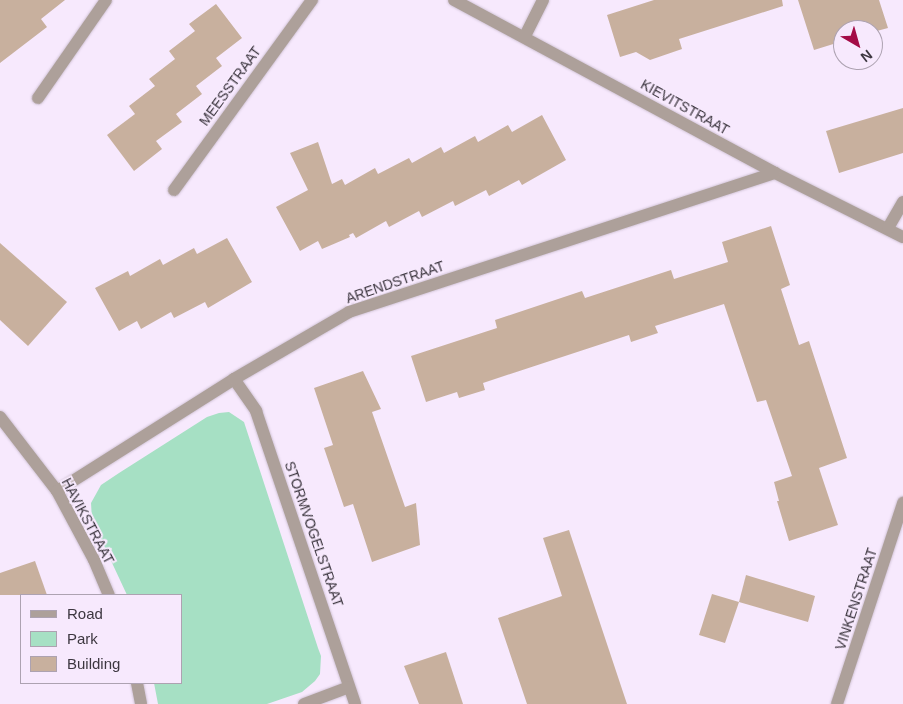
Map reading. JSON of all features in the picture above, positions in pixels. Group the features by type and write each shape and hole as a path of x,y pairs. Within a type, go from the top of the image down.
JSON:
{"street":[{"path":"38,98 106,0"},
{"name":"MEESSTRAAT","path":"174,190 312,0"},
{"name":"KIEVITSTRAAT","path":"454,0 525,36 775,173 903,236"},
{"path":"525,36 543,0"},
{"name":"ARENDSTRAAT","path":"58,491 234,379 349,312 775,173"},
{"path":"888,228 903,202"},
{"name":"STORMVOGELSTRAAT","path":"234,379 256,411 355,704"},
{"name":"HAVIKSTRAAT","path":"0,417 58,491 94,560 109,594"},
{"name":"VINKENSTRAAT","path":"837,704 903,503"},
{"path":"137,684 141,704"},
{"path":"304,704 350,688"}],"green space":[{"path":"229,412 244,422 321,656 320,674 302,692 267,704 158,704 154,684 182,684 182,594 127,594 92,520 91,503 101,485 207,417"}],"building":[{"path":"0,0 65,0 41,19 47,27 0,63"},
{"path":"654,0 782,0 783,6 679,39 682,49 650,60 636,52 620,57 607,15"},
{"path":"798,0 879,0 888,28 883,29 883,20 833,20 833,44 814,50"},
{"path":"216,4 242,38 216,58 222,66 196,86 202,94 176,114 182,122 156,141 162,149 134,171 107,135 135,114 129,106 155,86 149,79 175,59 169,51 195,31 189,24"},
{"path":"903,108 903,153 839,173 826,131"},
{"path":"542,115 566,160 522,185 519,180 489,196 486,190 455,206 453,201 422,217 419,211 389,227 386,221 356,238 353,233 349,235 350,237 322,249 318,241 300,251 276,207 308,190 290,153 318,142 332,184 342,179 345,185 375,168 378,174 409,158 412,163 441,147 444,153 475,136 478,142 508,125 512,132"},
{"path":"771,226 790,285 781,289 799,345 809,341 847,458 819,468 838,525 789,541 777,501 779,501 774,482 792,476 766,400 757,402 724,304 655,326 658,333 631,342 629,335 483,383 485,390 459,398 457,392 426,402 411,356 497,328 495,320 582,291 585,298 671,270 674,279 728,262 722,242"},
{"path":"227,238 252,282 208,308 205,302 174,318 171,312 141,329 137,321 119,331 95,288 128,271 130,276 160,259 163,265 194,248 197,254"},
{"path":"0,243 67,302 28,346 0,320"},
{"path":"363,371 381,409 372,412 405,507 416,503 420,545 372,562 353,504 344,507 324,448 333,445 314,388"},
{"path":"569,530 627,704 527,704 498,618 562,596 543,538"},
{"path":"35,561 47,594 0,595 0,573"},
{"path":"746,575 815,596 808,622 739,602"},
{"path":"712,594 739,602 725,643 699,635"},
{"path":"446,652 463,704 419,704 404,666"}]}
